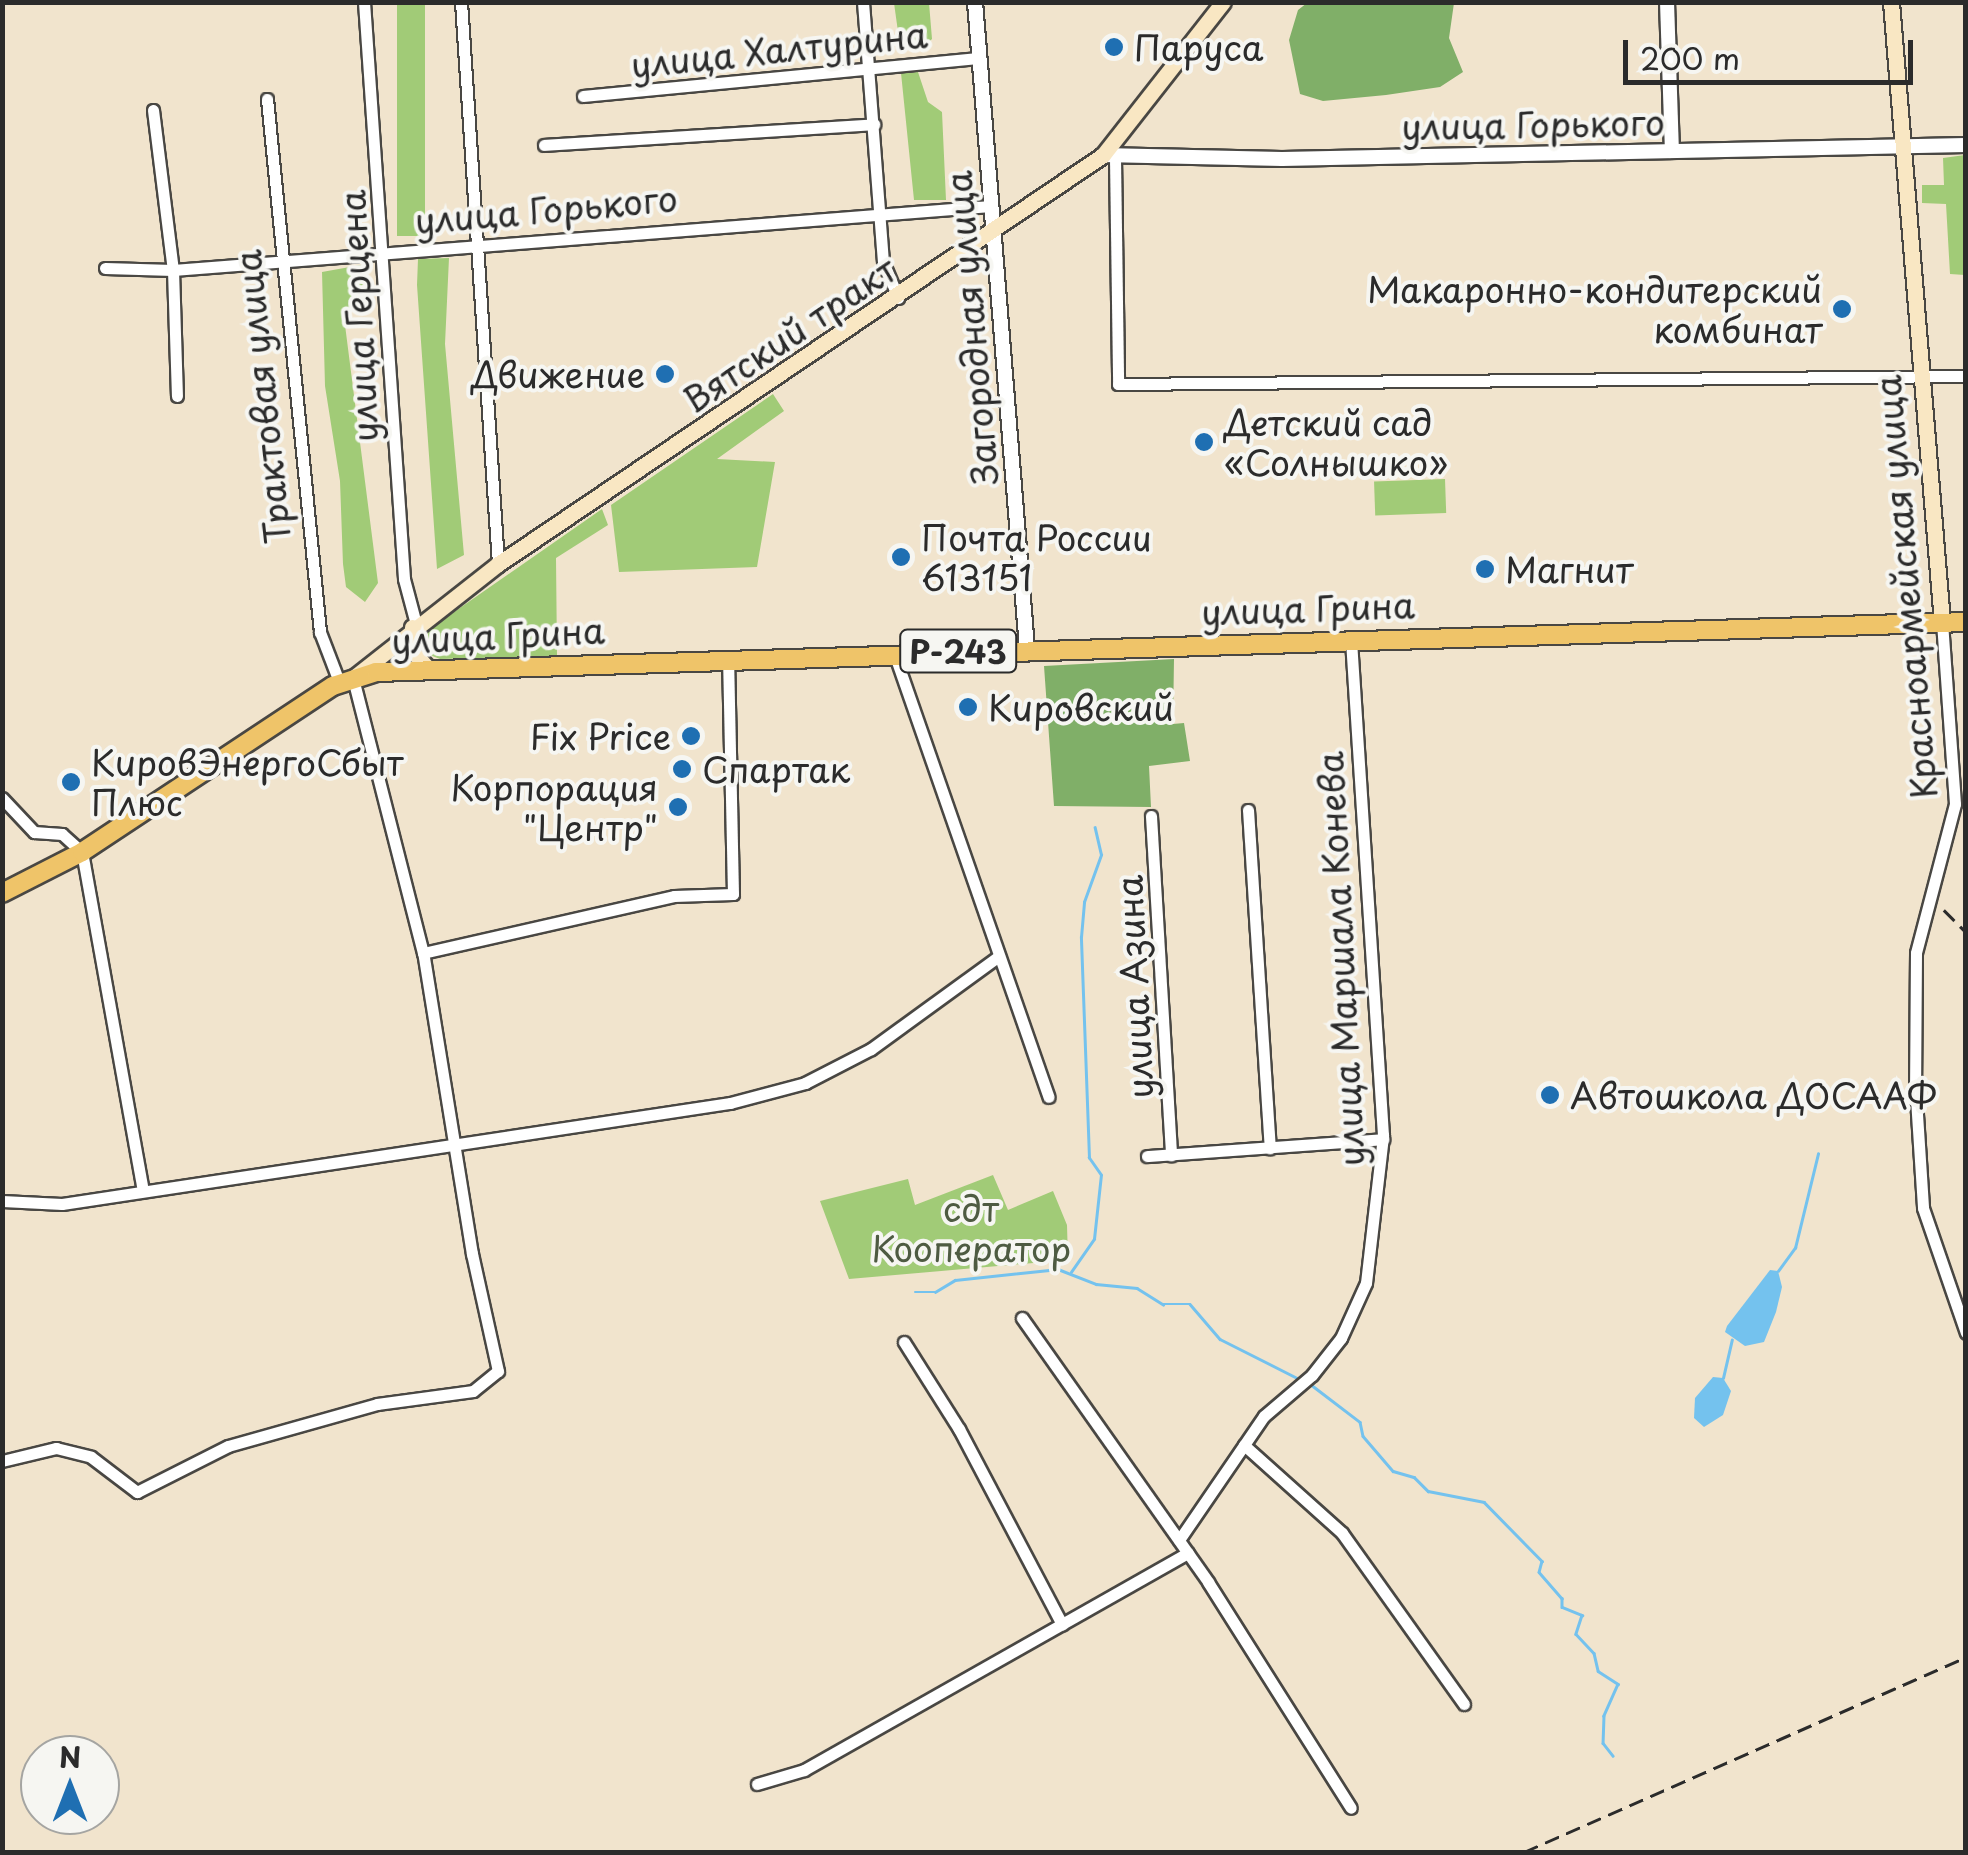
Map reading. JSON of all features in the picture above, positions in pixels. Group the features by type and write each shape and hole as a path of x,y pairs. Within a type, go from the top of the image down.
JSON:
{"highway":[{"name":"улица Грина","path":"346,681 429,669 728,658 1966,622"},
{"name":"Р-243","path":"2,893 82,852 346,681"}],"main road":[{"name":"Вятский тракт","path":"346,681 498,564 1109,156 1223,2"},
{"name":"Красноармейская улица","path":"1891,2 1917,376 1942,622"},
{"path":"414,626 414,652 429,669"}],"street":[{"name":"улица Герцена","path":"364,2 385,252 404,579 414,626"},
{"path":"462,2 498,564"},
{"path":"863,2 883,262 898,298"},
{"name":"Загородная улица","path":"976,2 1027,649"},
{"path":"1667,2 1672,151"},
{"name":"улица Халтурина","path":"584,96 980,58"},
{"name":"Трактовая улица","path":"2,1462 56,1448 90,1457 137,1492 228,1446 377,1404 473,1391 498,1371 454,1148 422,953 346,681 320,632 267,99"},
{"path":"154,110 173,270 177,396"},
{"path":"544,145 874,124"},
{"name":"улица Горького","path":"1109,156 1966,145"},
{"path":"1109,156 1118,384 1966,376"},
{"name":"улица Горького","path":"105,268 173,270 991,206"},
{"name":"Красноармейская улица","path":"1942,622 1955,804 1916,953 1915,1084 1923,1208 1966,1333"},
{"name":"улица Маршала Конева","path":"1178,1540 1264,1416 1305,1381 1341,1338 1366,1282 1383,1139 1352,639"},
{"path":"894,653 1049,1097"},
{"path":"422,953 674,896 733,894 728,658"},
{"path":"2,798 34,832 62,834 82,852 92,882 142,1192"},
{"path":"1248,810 1270,1148"},
{"name":"улица Азина","path":"1152,816 1171,1155"},
{"path":"2,1201 62,1204 454,1148 730,1103 805,1084 871,1049 999,956"},
{"path":"1147,1156 1383,1139"},
{"path":"1022,1318 1188,1553 1351,1808"},
{"path":"904,1342 959,1430 1062,1624"},
{"path":"1244,1445 1342,1533 1464,1704"},
{"path":"757,1784 804,1770 1188,1553"}],"green space":[{"path":"397,3 425,3 425,236 397,236"},
{"path":"894,3 929,3 932,39 920,50 900,46"},
{"path":"1307,3 1454,3 1449,38 1463,72 1440,87 1386,95 1323,101 1300,94 1289,40 1298,10"},
{"path":"918,72 928,102 942,112 946,200 914,200 901,73"},
{"path":"1965,155 1965,275 1950,274 1946,204 1922,203 1922,185 1944,185 1943,158"},
{"path":"449,258 445,344 464,555 437,569 418,259"},
{"path":"372,263 345,325 378,583 365,602 346,587 343,564 340,481 325,386 322,272"},
{"path":"773,394 784,411 717,459 775,462 757,567 619,572 611,505"},
{"path":"1445,479 1446,513 1375,515 1374,481"},
{"path":"602,509 608,525 556,558 557,656 440,659 425,653 424,633"},
{"path":"1174,659 1173,724 1184,723 1190,761 1149,766 1151,807 1054,806 1044,666"},
{"name":"сдт Кооператор","path":"993,1175 1008,1210 1053,1191 1067,1225 1068,1260 849,1279 820,1201 908,1179 915,1205"}],"water":[{"path":"1770,1270 1778,1271 1782,1287 1776,1312 1764,1342 1745,1346 1725,1332"},
{"path":"1713,1377 1723,1378 1731,1391 1723,1415 1704,1427 1694,1418 1695,1398"}],"waterway":[{"path":"1071,1272 1094,1239 1101,1175 1089,1158 1081,937 1084,902 1101,855 1095,828"},
{"path":"1778,1271 1795,1248 1818,1154"},
{"path":"915,1292 935,1292 955,1280 1058,1269 1096,1284 1137,1288 1163,1304 1190,1304 1220,1339 1301,1380"},
{"path":"1723,1378 1732,1340"},
{"path":"1309,1383 1360,1422 1363,1436 1393,1471 1414,1477 1428,1491 1484,1502 1542,1561 1539,1572 1562,1598 1562,1607 1582,1615 1576,1634 1594,1653 1598,1671 1618,1684 1604,1716 1603,1743 1613,1756"}],"railway":[{"path":"1944,910 1966,932"},
{"path":"1524,1852 1966,1657"}],"place":[{"name":"Паруса","path":"1114,47"},
{"name":"Макаронно-кондитерский комбинат","path":"1842,309"},
{"name":"Движение","path":"665,374"},
{"name":"Детский сад «Солнышко»","path":"1204,442"},
{"name":"Почта России 613151","path":"901,557"},
{"name":"Магнит","path":"1485,569"},
{"name":"Кировский","path":"968,707"},
{"name":"Fix Price","path":"691,736"},
{"name":"Спартак","path":"682,769"},
{"name":"КировЭнергоСбыт Плюс","path":"71,782"},
{"name":"Корпорация \"Центр\"","path":"678,807"},
{"name":"Автошкола ДОСААФ","path":"1550,1095"}]}
